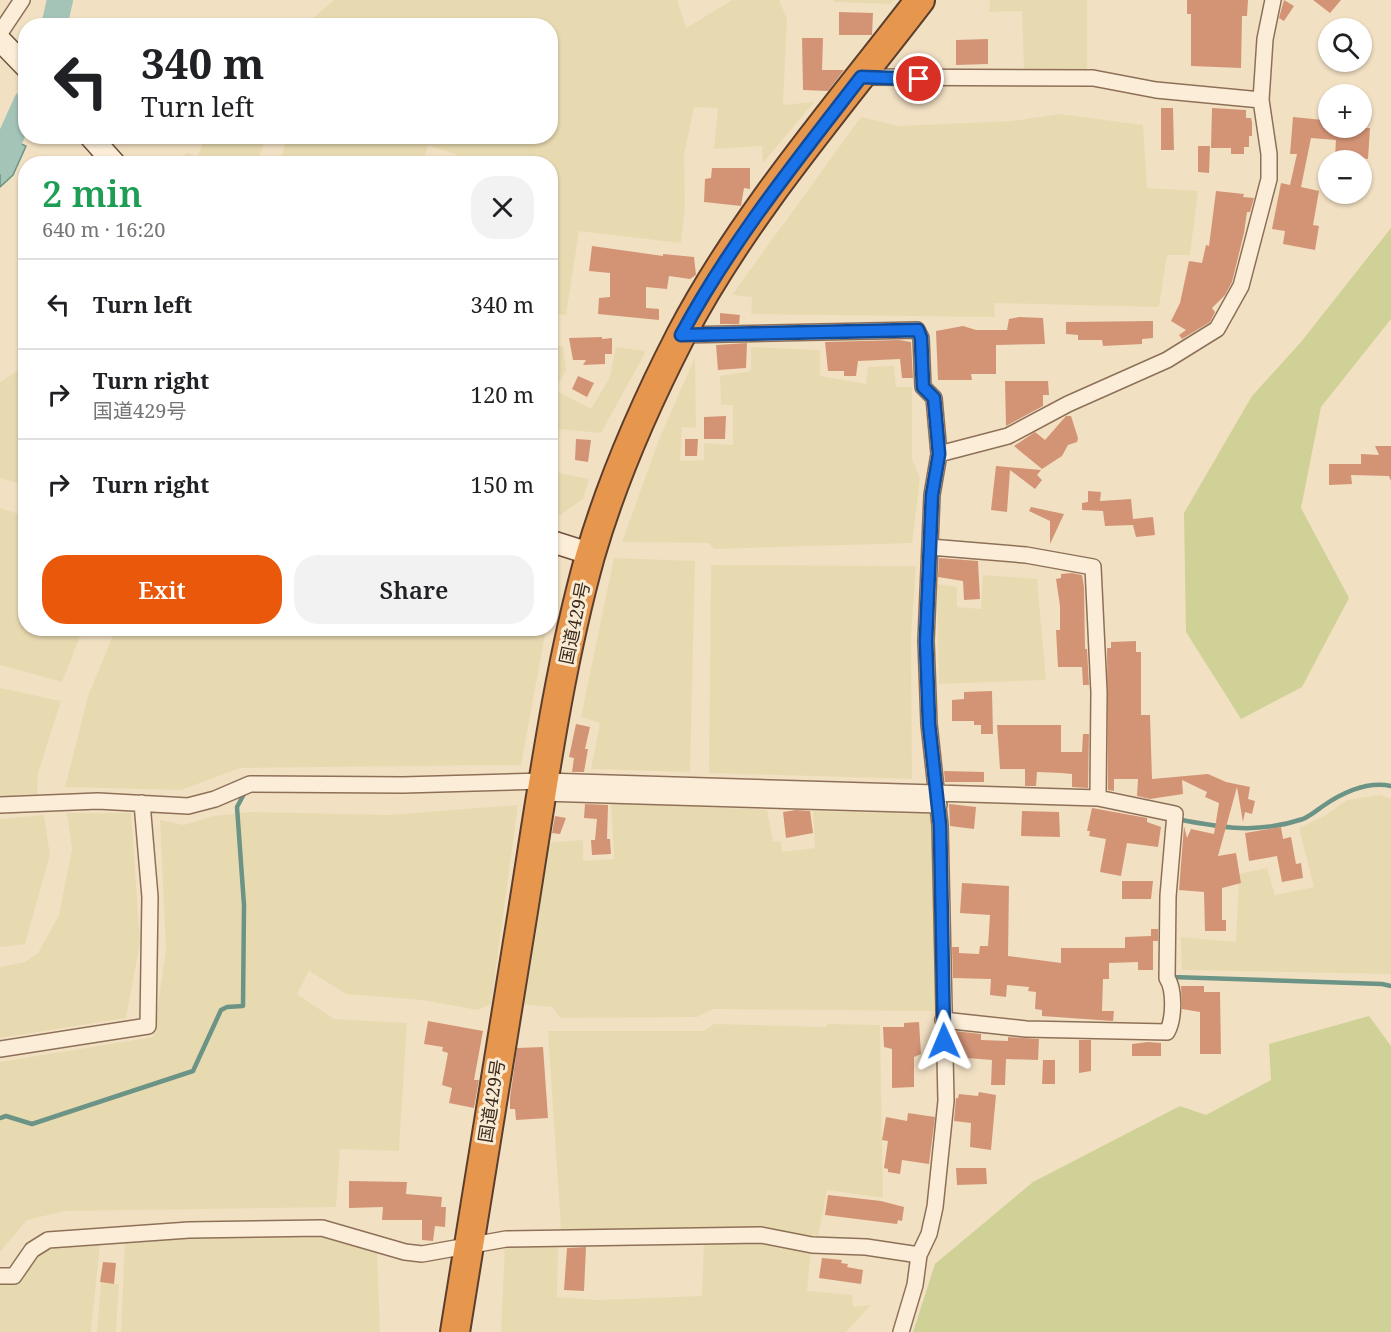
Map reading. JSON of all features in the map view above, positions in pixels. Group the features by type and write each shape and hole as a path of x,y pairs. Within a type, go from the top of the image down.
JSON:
{"highway":[{"name":"国道429号","path":"455,1332 543,786 574,622 591,554 633,438 681,335 708,286 746,227 920,0"}],"main road":[{"path":"2,40 18,58"},
{"path":"97,144 108,156"},
{"path":"558,544 591,554"}],"street":[{"path":"2,40 22,0"},
{"path":"939,454 1008,436 1068,404 1167,360 1217,329 1241,286 1266,195 1269,153 1261,100 1265,39 1273,0"},
{"path":"861,77 1093,78 1156,90 1261,100"},
{"path":"681,335 918,330 921,338 923,387 934,398 939,454 932,495 926,595 926,652 929,724 938,799 946,1101 935,1207 901,1332"},
{"path":"930,547 1026,555 1093,567 1100,692 1098,798"},
{"path":"0,805 53,801 195,804 250,784 543,786 938,799 1098,798 1175,814 1168,896 1167,978 1172,985 1171,1026 1167,1032 1026,1029 943,1020"},
{"path":"0,1049 148,1026 150,897 142,803"},
{"path":"0,1276 14,1276 32,1250 48,1240 189,1230 322,1227 395,1249 422,1254 506,1239 761,1235 812,1245 866,1247 920,1256"}],"shaded area":[{"path":"334,0 677,0 686,28 732,0 779,0 787,19 783,105 814,102 763,163 762,146 714,149 718,108 694,107 684,155 685,205 681,243 579,231 566,315 558,314 558,156 457,156 428,145 425,156 282,156 285,144 558,144 558,18 313,18"},
{"path":"834,0 894,0 891,4 834,2"},
{"path":"990,0 1087,0 1087,72 1024,72 1022,11 989,12"},
{"path":"1059,114 1143,125 1147,188 1198,191 1190,255 1167,255 1159,307 994,303 995,317 751,314 752,297 732,295 861,117 898,126 1012,121"},
{"path":"0,134 26,146 22,156 18,156 18,164 13,175 0,187"},
{"path":"203,144 264,144 259,156 197,156"},
{"path":"558,346 563,346 566,370 558,385"},
{"path":"616,347 646,351 601,433 559,429 558,440 558,392 591,409 610,377"},
{"path":"751,347 820,350 820,376 866,384 868,367 894,366 896,387 912,387 912,459 920,478 912,543 714,549 709,543 622,542 660,437 695,357 696,428 682,427 680,461 704,460 704,443 733,445 733,405 721,405 720,376 751,371"},
{"path":"18,370 18,483 0,478 0,382"},
{"path":"558,473 589,479 583,499 558,514"},
{"path":"0,508 18,514 18,636 80,636 62,682 0,665"},
{"path":"614,558 695,561 690,772 591,769 600,723 581,717"},
{"path":"711,565 916,566 911,637 912,779 709,773"},
{"path":"983,575 1037,579 1046,680 939,684 937,584 957,587 957,607 981,609"},
{"path":"113,636 545,636 521,765 240,768 181,790 65,787 88,696"},
{"path":"0,688 61,701 38,773 37,794 0,796"},
{"path":"1380,795 1391,799 1391,974 1182,970 1181,937 1236,942 1239,874 1267,868 1275,895 1314,887 1299,828 1326,815 1347,800"},
{"path":"611,803 767,810 773,841 781,842 782,852 815,848 813,811 932,814 939,1011 713,1009 697,1017 560,1018 552,1007 520,1004 544,843 583,840 583,861 614,859"},
{"path":"518,805 491,1004 478,1010 422,1000 346,994 309,971 297,994 334,1019 407,1023 399,1151 340,1149 336,1207 65,1211 27,1220 0,1252 0,1062 153,1037 166,950 160,820 184,825 214,816 251,812 389,815"},
{"path":"67,813 131,813 140,943 126,1018 0,1038 0,967 25,962 38,953 59,915 72,849"},
{"path":"44,815 50,855 25,944 0,947 0,819"},
{"path":"714,1024 825,1027 828,1024 880,1025 883,1198 827,1190 818,1237 757,1227 561,1230 548,1031 704,1031"},
{"path":"318,1231 347,1238 377,1252 380,1332 121,1332 125,1241"},
{"path":"704,1240 763,1242 811,1250 807,1291 852,1295 853,1307 871,1305 846,1332 501,1332 505,1246 558,1244 557,1297 597,1300 702,1296"},
{"path":"100,1243 91,1332 0,1332 0,1283 8,1284 22,1280 34,1259 45,1249 57,1245"},
{"path":"101,1283 119,1284 116,1332 97,1332"}],"green space":[{"path":"1391,228 1391,319 1321,407 1301,508 1349,598 1302,687 1241,719 1186,632 1184,513 1252,396 1301,342"},
{"path":"1369,1016 1391,1046 1391,1332 913,1332 935,1264 1033,1182 1180,1106 1206,1115 1271,1080 1269,1044"}],"building":[{"path":"1187,0 1248,0 1247,16 1242,16 1241,68 1191,66 1191,14 1187,14"},
{"path":"1284,0 1294,6 1284,21 1279,18"},
{"path":"1313,0 1341,0 1330,13"},
{"path":"839,12 873,13 872,35 839,35"},
{"path":"802,38 823,38 822,70 844,70 828,91 803,90"},
{"path":"988,39 988,64 956,65 956,40"},
{"path":"1161,108 1173,108 1174,150 1161,150"},
{"path":"1212,108 1246,110 1246,118 1251,118 1252,122 1252,136 1249,136 1249,147 1244,147 1244,154 1231,154 1231,148 1211,148"},
{"path":"1293,117 1318,120 1318,138 1369,138 1369,150 1335,150 1336,140 1311,138 1301,187 1318,191 1313,225 1319,226 1315,250 1283,244 1285,231 1272,229 1281,183 1290,185 1297,154 1290,154"},
{"path":"1198,146 1210,146 1209,173 1198,172"},
{"path":"712,168 750,168 750,189 744,188 741,206 704,202 705,179 711,178"},
{"path":"1216,191 1244,194 1243,197 1254,198 1250,212 1247,212 1232,282 1225,295 1212,308 1215,312 1210,322 1182,339 1179,335 1186,330 1171,321 1180,303 1189,261 1202,263 1206,245 1209,246"},
{"path":"592,246 663,256 663,254 694,257 696,275 690,279 669,276 667,289 646,287 646,308 659,309 659,320 598,314 599,298 610,297 610,273 589,271"},
{"path":"720,313 740,315 739,324 720,324"},
{"path":"1043,318 1045,344 996,345 996,374 971,374 972,380 938,380 936,331 963,326 976,330 1007,330 1009,319"},
{"path":"1153,321 1153,338 1142,339 1142,344 1103,346 1102,340 1078,340 1078,335 1066,334 1066,322"},
{"path":"602,337 602,339 612,338 612,354 605,354 605,364 583,365 586,360 573,360 569,338"},
{"path":"899,340 911,342 913,378 902,378 900,359 858,361 856,376 844,376 844,371 828,371 825,342"},
{"path":"747,343 746,368 718,370 716,345"},
{"path":"578,376 594,383 587,397 572,389"},
{"path":"1005,381 1048,381 1049,395 1043,395 1043,406 1006,426"},
{"path":"726,416 725,439 704,439 704,417"},
{"path":"1066,416 1071,416 1078,438 1077,442 1068,445 1062,456 1042,469 1014,446 1035,432 1045,440"},
{"path":"576,439 591,440 588,462 575,460"},
{"path":"685,439 698,439 697,456 685,456"},
{"path":"1375,446 1391,446 1391,481 1389,476 1351,475 1352,484 1329,485 1329,464 1361,464 1361,454 1379,455"},
{"path":"996,466 1041,470 1037,475 1042,480 1035,489 1010,470 1007,512 991,510"},
{"path":"1088,491 1101,492 1100,501 1131,499 1133,519 1153,517 1155,535 1136,537 1133,525 1105,526 1103,511 1082,510 1082,503 1088,502"},
{"path":"1031,507 1064,514 1050,544 1050,521 1029,511"},
{"path":"939,558 978,561 980,599 964,600 963,581 938,577"},
{"path":"1061,574 1082,575 1084,587 1085,649 1087,649 1089,685 1083,685 1082,667 1058,667 1056,630 1060,630 1060,606 1056,579 1061,578"},
{"path":"1136,641 1136,652 1141,652 1141,715 1150,715 1152,779 1208,774 1226,782 1250,787 1248,799 1255,801 1252,814 1245,812 1243,822 1237,787 1218,856 1236,853 1241,883 1222,888 1222,920 1226,920 1226,931 1205,931 1204,892 1179,890 1184,826 1187,838 1191,829 1214,834 1219,803 1205,797 1207,792 1182,780 1183,794 1150,799 1137,796 1138,779 1114,779 1114,791 1108,790 1107,648 1111,648 1111,642"},
{"path":"992,691 993,734 981,734 981,725 974,725 974,721 952,721 952,700 964,699 964,692"},
{"path":"576,724 590,727 585,749 588,749 584,772 572,772 574,758 569,757"},
{"path":"997,725 1061,725 1061,752 1082,752 1083,734 1089,734 1088,788 1072,787 1072,774 1037,772 1036,786 1025,786 1025,769 1000,769"},
{"path":"944,771 984,772 984,782 945,782"},
{"path":"585,804 608,805 607,839 610,839 611,854 592,855 591,840 595,840 597,819 584,818"},
{"path":"949,804 976,807 974,829 950,826"},
{"path":"1092,808 1147,818 1147,822 1161,827 1158,847 1127,843 1121,876 1100,872 1106,839 1089,836 1090,831 1087,831"},
{"path":"810,811 813,833 786,838 783,812"},
{"path":"1022,811 1059,812 1060,837 1021,836"},
{"path":"555,816 566,818 560,834 552,833"},
{"path":"1281,827 1283,839 1291,837 1296,864 1301,863 1303,878 1282,882 1277,856 1249,861 1245,833"},
{"path":"1122,881 1153,881 1151,899 1122,899"},
{"path":"962,883 1009,886 1008,956 1061,963 1061,948 1125,948 1125,937 1151,936 1151,929 1158,929 1158,941 1153,941 1153,970 1138,970 1138,962 1109,963 1109,979 1103,979 1102,1011 1114,1011 1113,1021 1042,1016 1042,1010 1035,1009 1036,992 1028,991 1029,987 1007,985 1006,997 990,995 991,979 953,978 952,947 959,947 959,953 979,954 980,946 988,946 990,915 960,913"},
{"path":"1181,986 1204,986 1204,992 1220,992 1221,1054 1200,1054 1200,1012 1182,1009"},
{"path":"428,1021 483,1031 474,1080 479,1080 474,1108 449,1103 452,1088 442,1085 448,1053 442,1051 443,1047 424,1044"},
{"path":"919,1022 921,1054 914,1057 914,1087 892,1088 892,1049 884,1047 883,1027 904,1027 904,1023"},
{"path":"954,1031 981,1034 981,1040 1008,1041 1008,1037 1039,1039 1038,1060 1006,1059 1005,1085 991,1085 992,1060 955,1057"},
{"path":"1079,1040 1091,1040 1091,1071 1079,1073"},
{"path":"1161,1043 1161,1056 1132,1056 1132,1044"},
{"path":"543,1047 548,1118 516,1120 515,1109 510,1109 510,1098 517,1048"},
{"path":"1043,1060 1055,1060 1055,1084 1042,1084"},
{"path":"979,1092 996,1095 991,1150 970,1147 971,1123 954,1121 956,1098 959,1094 978,1096"},
{"path":"908,1113 935,1117 929,1164 902,1160 900,1174 888,1172 888,1169 884,1168 888,1141 882,1140 886,1117 907,1121"},
{"path":"956,1168 986,1168 987,1184 957,1185"},
{"path":"349,1181 407,1182 406,1194 442,1197 441,1207 446,1207 445,1227 435,1226 433,1241 422,1240 422,1220 382,1220 383,1207 349,1208"},
{"path":"828,1195 881,1201 904,1207 902,1221 898,1220 897,1224 825,1215"},
{"path":"586,1247 584,1291 564,1290 567,1248"},
{"path":"822,1258 842,1260 841,1263 848,1264 847,1267 863,1270 861,1284 819,1278"},
{"path":"103,1262 116,1263 114,1284 100,1282"}],"waterway":[{"path":"56,18 60,0"},
{"path":"0,161 18,121"},
{"path":"1177,819 1225,827 1271,827 1303,819 1355,789 1373,785 1391,786"},
{"path":"0,1118 6,1116 32,1124 193,1071 221,1010 227,1007 243,1006 244,905 237,807 244,794"},
{"path":"1172,975 1172,977 1391,986"}],"route":[{"path":"919,79 861,77 746,227 708,286 681,335 918,330 921,338 923,387 934,398 939,454 932,495 926,595 926,641 929,724 939,802 944,1041"}]}
